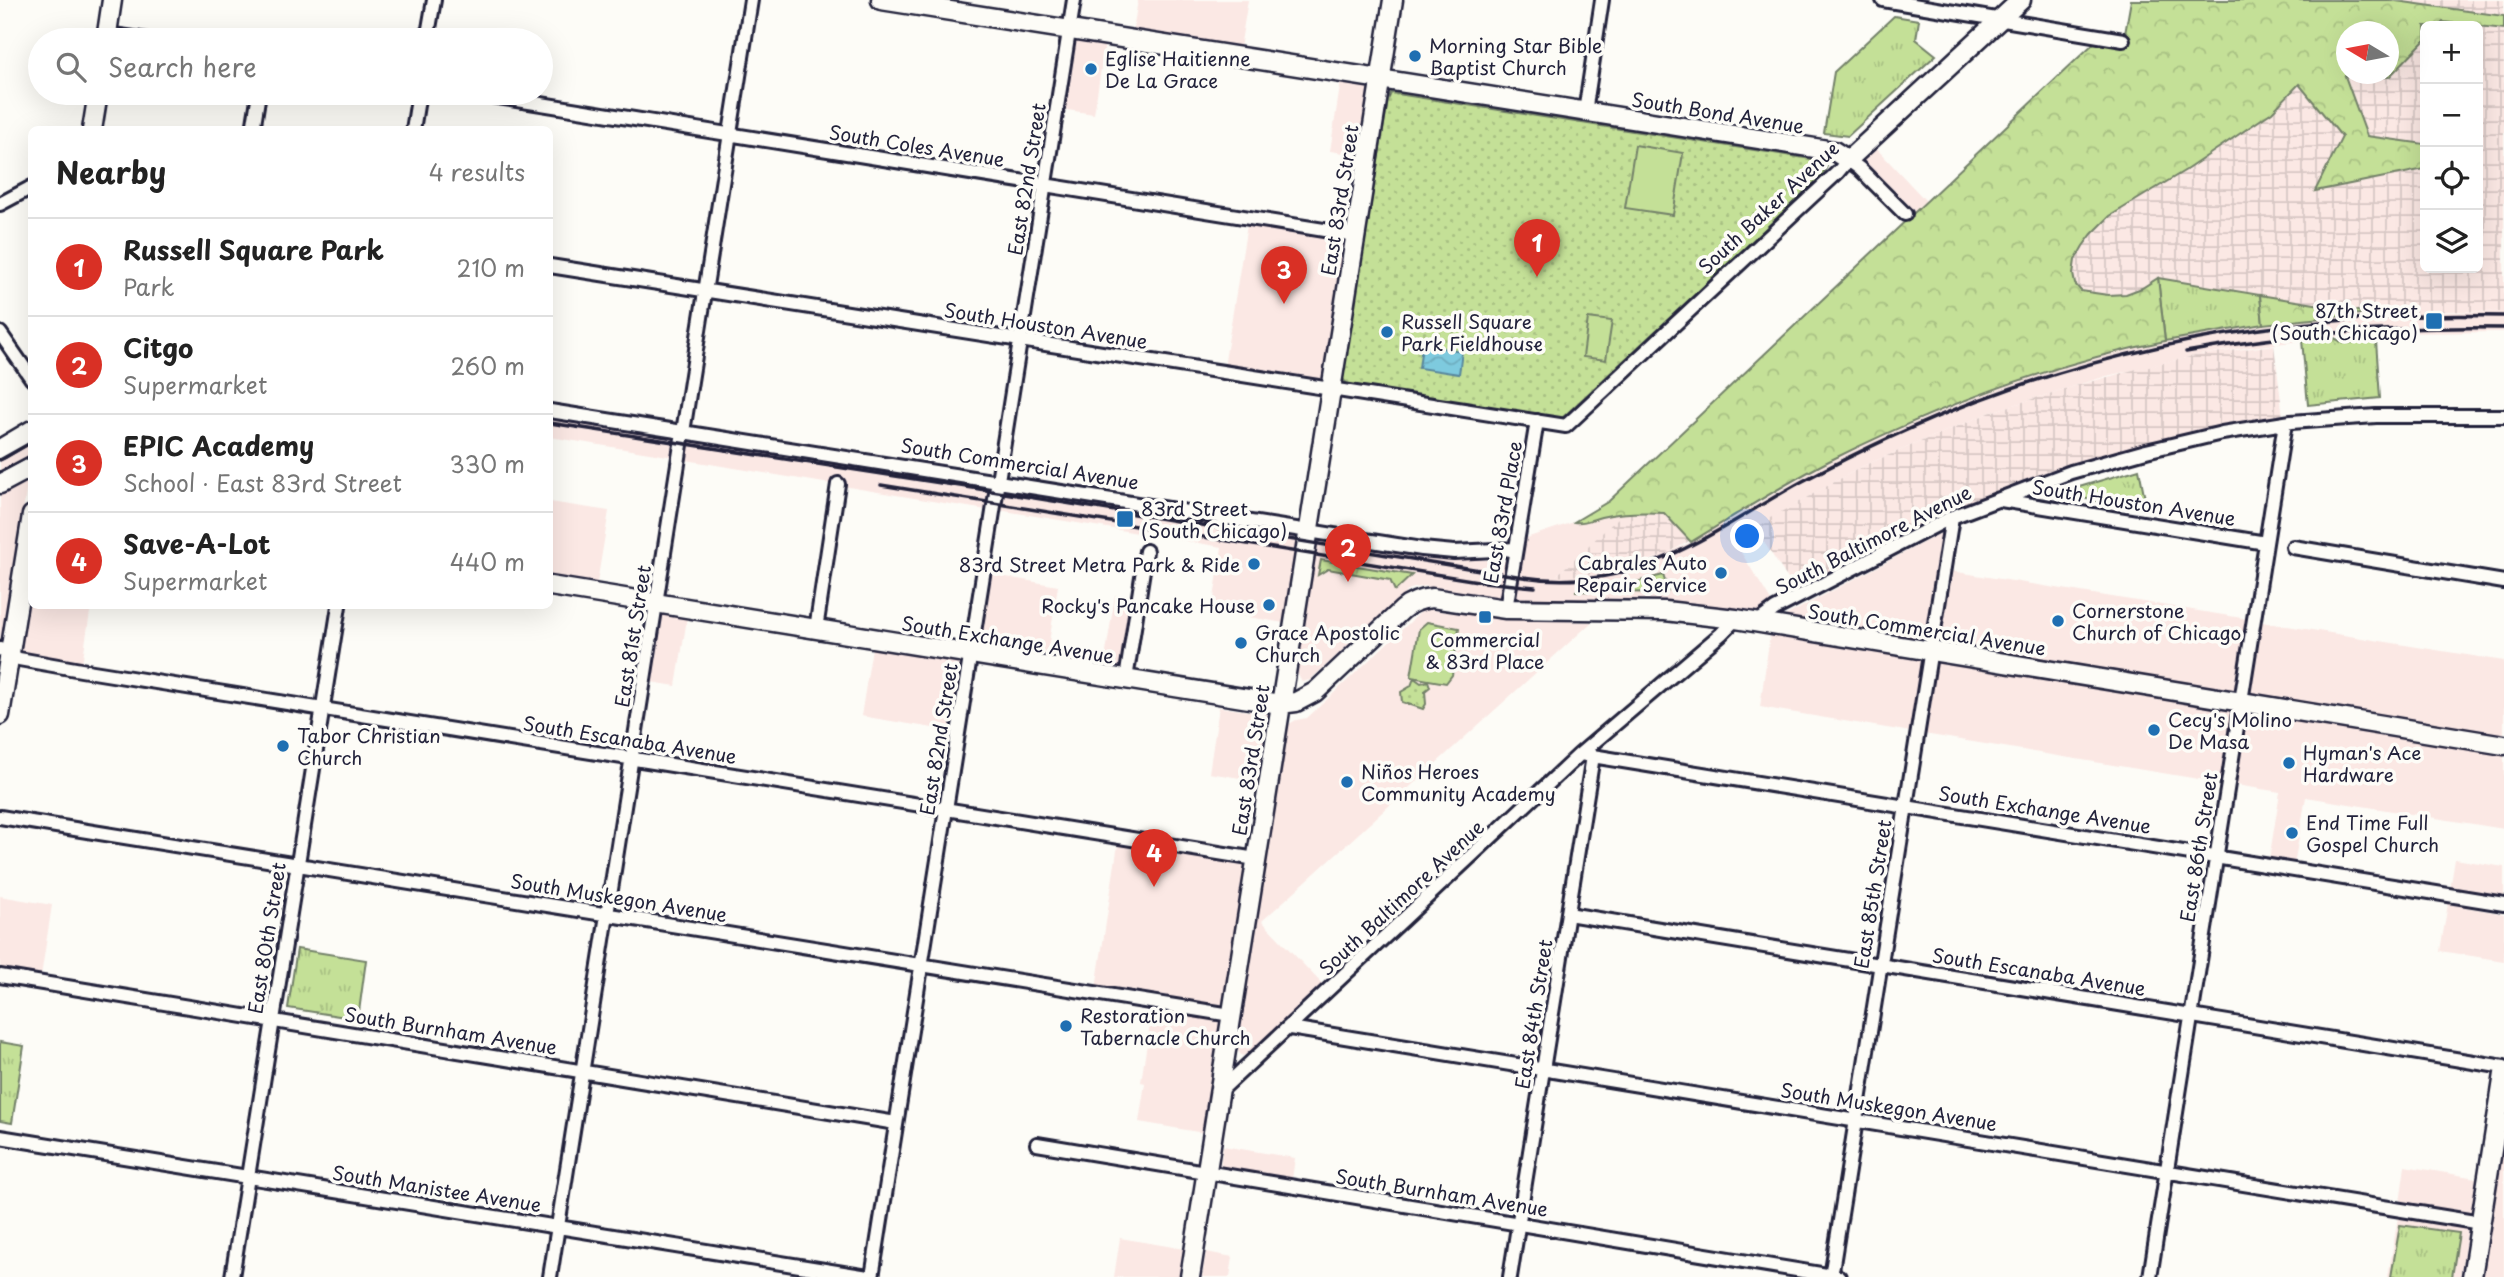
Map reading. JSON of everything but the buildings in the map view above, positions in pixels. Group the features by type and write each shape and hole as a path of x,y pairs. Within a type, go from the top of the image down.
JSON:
{"street":[{"path":"107,28 112,0"},
{"path":"429,28 434,0"},
{"name":"East 81st Street","path":"550,1277 751,0"},
{"name":"South Bond Avenue","path":"881,0 1834,151 1859,168 1905,214"},
{"name":"East 82nd Street","path":"870,1277 1074,0"},
{"name":"East 83rd Street","path":"1190,1277 1393,0"},
{"path":"1586,112 1602,0"},
{"path":"1883,0 2123,40"},
{"name":"South Baker Avenue","path":"1537,421 1566,426 2021,0"},
{"path":"93,126 96,105"},
{"path":"254,126 257,105"},
{"path":"414,126 417,105"},
{"name":"South Coles Avenue","path":"549,105 1355,235"},
{"path":"0,204 28,189"},
{"name":"South Houston Avenue","path":"553,266 1537,421"},
{"path":"0,333 28,373"},
{"name":"South Commercial Avenue","path":"553,411 1437,550 1516,549"},
{"name":"South Baltimore Avenue","path":"1756,622 1775,609 1952,517 2071,472 2146,451 2222,433 2288,422 2376,416 2504,416"},
{"name":"East 83rd Place","path":"1506,609 1537,421"},
{"name":"East 86th Street","path":"2150,1277 2266,543 2288,422"},
{"path":"0,449 28,432"},
{"path":"0,484 28,469"},
{"path":"816,629 838,484"},
{"name":"South Houston Avenue","path":"1997,499 2266,543"},
{"name":"East 85th Street","path":"1834,1277 1856,1120 1952,517"},
{"path":"0,715 5,652 28,535"},
{"path":"2293,547 2504,582"},
{"path":"1126,679 1146,551"},
{"name":"South Exchange Avenue","path":"553,586 1280,704 1296,702 1315,692 1409,603 1423,598"},
{"name":"South Commercial Avenue","path":"1423,598 1506,609 1665,611 1736,619 2504,745"},
{"name":"East 80th Street","path":"232,1277 338,609"},
{"name":"South Baltimore Avenue","path":"1219,1092 1736,619"},
{"name":"South Escanaba Avenue","path":"5,652 23,660 1256,859"},
{"name":"South Exchange Avenue","path":"1586,755 2504,904"},
{"name":"East 84th Street","path":"1510,1277 1568,914 1586,755"},
{"name":"South Muskegon Avenue","path":"0,817 1231,1015"},
{"name":"South Escanaba Avenue","path":"1568,914 2504,1067"},
{"name":"South Burnham Avenue","path":"0,976 896,1122"},
{"name":"South Muskegon Avenue","path":"1290,1028 2480,1223"},
{"path":"2472,1277 2501,1110 2504,1074"},
{"name":"South Manistee Avenue","path":"0,1137 870,1277"},
{"name":"South Burnham Avenue","path":"1037,1144 1834,1277"}],"shaded area":[{"path":"1138,0 1248,0 1240,48 1133,31"},
{"path":"2131,0 2504,0 2504,312 2433,311 2311,318 2234,328 2138,346 1994,390 1891,432 1828,462 1663,556 1610,573 1555,577 2123,46"},
{"path":"1073,38 1105,43 1094,114 1061,109"},
{"path":"2096,41 1624,514 1556,576 1621,570 1651,561 1691,542 1828,462 1891,432 1994,390 2138,346 2281,322 2384,312 2504,312 2504,332 2390,333 2332,337 2199,355 2107,376 1994,411 1865,465 1755,527 1760,536 1739,549 1773,604 1755,613 1671,601 1515,597 1523,539 1574,522 1609,501 1913,213 1863,160 1876,148 1926,201"},
{"path":"1341,80 1369,84 1357,155 1330,151"},
{"path":"1247,225 1344,240 1321,383 1224,367"},
{"path":"2274,345 2283,417 2183,434 2108,454 2011,486 1938,516 1795,590 1754,527 1865,465 1994,411 2140,368 2199,355"},
{"path":"553,414 678,434 674,457 553,437"},
{"path":"690,436 990,484 986,510 686,460"},
{"path":"28,437 28,461 0,477 0,456"},
{"path":"25,480 27,485 3,642 0,641 0,488"},
{"path":"1003,486 1298,534 1284,623 1212,611 1222,547 999,510"},
{"path":"553,502 609,511 597,583 553,576"},
{"path":"1943,532 1925,641 1783,617"},
{"path":"1319,538 1430,557 1505,561 1507,566 1502,592 1494,598 1424,586 1410,589 1310,680 1302,682 1297,673 1316,540"},
{"path":"1951,571 2248,619 2237,691 1940,643"},
{"path":"989,574 1058,586 1047,655 977,644"},
{"path":"28,592 28,609 91,609 82,664 19,654"},
{"path":"1115,595 1138,599 1128,668 1104,665"},
{"name":"Niños Heroes Community Academy","path":"1424,609 1501,619 1592,622 1262,921 1323,985 1250,1053 1242,1056 1238,1047 1254,928 1289,724 1307,718"},
{"path":"661,614 687,619 676,686 651,682"},
{"path":"2262,622 2504,661 2504,734 2251,693"},
{"path":"1770,635 1922,660 1911,732 1760,707"},
{"path":"872,648 962,663 951,731 861,716"},
{"path":"1936,663 2234,711 2223,783 1924,734"},
{"path":"1219,707 1269,714 1259,781 1209,773"},
{"path":"2247,713 2504,755 2504,829 2306,797 2294,865 2269,860 2280,792 2236,785"},
{"path":"1118,844 1246,865 1224,1009 1096,988"},
{"path":"2455,859 2504,867 2504,899 2450,890"},
{"path":"0,896 52,905 41,976 0,969"},
{"path":"2448,904 2504,914 2504,961 2440,951"},
{"path":"1152,1011 1221,1022 1204,1133 1139,1122 1145,1083 1141,1082"},
{"path":"2504,1139 2504,1277 2482,1277 2494,1199"},
{"path":"1223,1146 1295,1158 1292,1179 1220,1167"},
{"path":"2405,1166 2476,1178 2471,1213 2400,1202"},
{"path":"2398,1217 2468,1228 2460,1277 2388,1277"},
{"path":"1120,1238 1185,1249 1180,1277 1114,1277"},
{"path":"1206,1252 1233,1257 1230,1277 1202,1277"}],"green space":[{"path":"2131,0 2389,0 2504,16 2504,29 2483,27 2483,21 2420,21 2420,45 2399,67 2399,21 2336,21 2336,84 2348,84 2367,136 2420,143 2420,170 2315,191 2342,137 2299,84 2272,112 2186,170 2110,216 2092,234 2075,260 2075,284 2081,291 2108,295 2126,294 2158,278 2165,341 2036,375 1910,423 1811,470 1691,542 1664,513 1625,513 1574,522 1609,501 2096,41 2123,45"},
{"path":"1894,16 1919,20 1916,39 1936,55 1848,136 1824,133 1834,72"},
{"path":"1391,93 1824,161 1827,166 1822,176 1561,419 1348,385 1342,378"},
{"path":"1635,145 1683,153 1673,215 1625,208"},
{"path":"2158,278 2260,295 2263,324 2165,341"},
{"path":"2260,295 2370,313 2263,324"},
{"path":"1588,318 1612,321 1606,360 1583,357"},
{"path":"2332,337 2344,343 2376,341 2380,398 2308,405 2302,340"},
{"path":"2139,469 2147,509 2056,494"},
{"path":"1321,560 1412,575 1395,591 1390,580 1328,569 1318,575"},
{"path":"1663,575 1668,590 1666,593 1575,591 1629,584"},
{"path":"1427,622 1459,628 1452,675 1446,683 1411,677 1419,629"},
{"path":"1414,678 1421,683 1428,681 1430,687 1425,691 1426,704 1423,709 1402,702 1401,692 1411,686"},
{"path":"297,949 366,960 358,1019 288,1008"},
{"path":"0,1042 24,1046 12,1123 0,1121"},
{"path":"2400,1225 2459,1233 2452,1277 2391,1277"}],"water":[{"path":"1422,345 1462,351 1459,374 1419,368"}],"railway":[{"path":"553,423 1523,577 1564,580 1602,577 1637,568 1670,555 1867,448 1979,400 2042,378 2172,344 2304,324 2370,318 2504,316"},
{"path":"2186,352 2344,332 2504,328"},
{"path":"0,460 28,444"},
{"path":"0,472 28,457"},
{"path":"881,485 1484,582 1535,587"}],"place":[{"name":"Morning Star Bible Baptist Church","path":"1415,56"},
{"name":"Eglise Haitienne De La Grace","path":"1091,69"},
{"name":"Russell Square Park","path":"1537,277"},
{"name":"EPIC Academy","path":"1284,304"},
{"name":"87th Street (South Chicago)","path":"2434,321"},
{"name":"Russell Square Park Fieldhouse","path":"1387,332"},
{"name":"83rd Street (South Chicago)","path":"1125,519"},
{"name":"83rd Street Metra Park & Ride","path":"1254,564"},
{"name":"Cabrales Auto Repair Service","path":"1721,573"},
{"name":"Citgo","path":"1348,582"},
{"name":"Rocky's Pancake House","path":"1269,605"},
{"name":"Commercial & 83rd Place","path":"1485,617"},
{"name":"Cornerstone Church of Chicago","path":"2058,621"},
{"name":"Grace Apostolic Church","path":"1241,643"},
{"name":"Cecy's Molino De Masa","path":"2154,730"},
{"name":"Tabor Christian Church","path":"283,746"},
{"name":"Hyman's Ace Hardware","path":"2289,763"},
{"name":"Niños Heroes Community Academy","path":"1347,782"},
{"name":"End Time Full Gospel Church","path":"2292,833"},
{"name":"Save-A-Lot","path":"1154,887"},
{"name":"Restoration Tabernacle Church","path":"1066,1026"}]}
